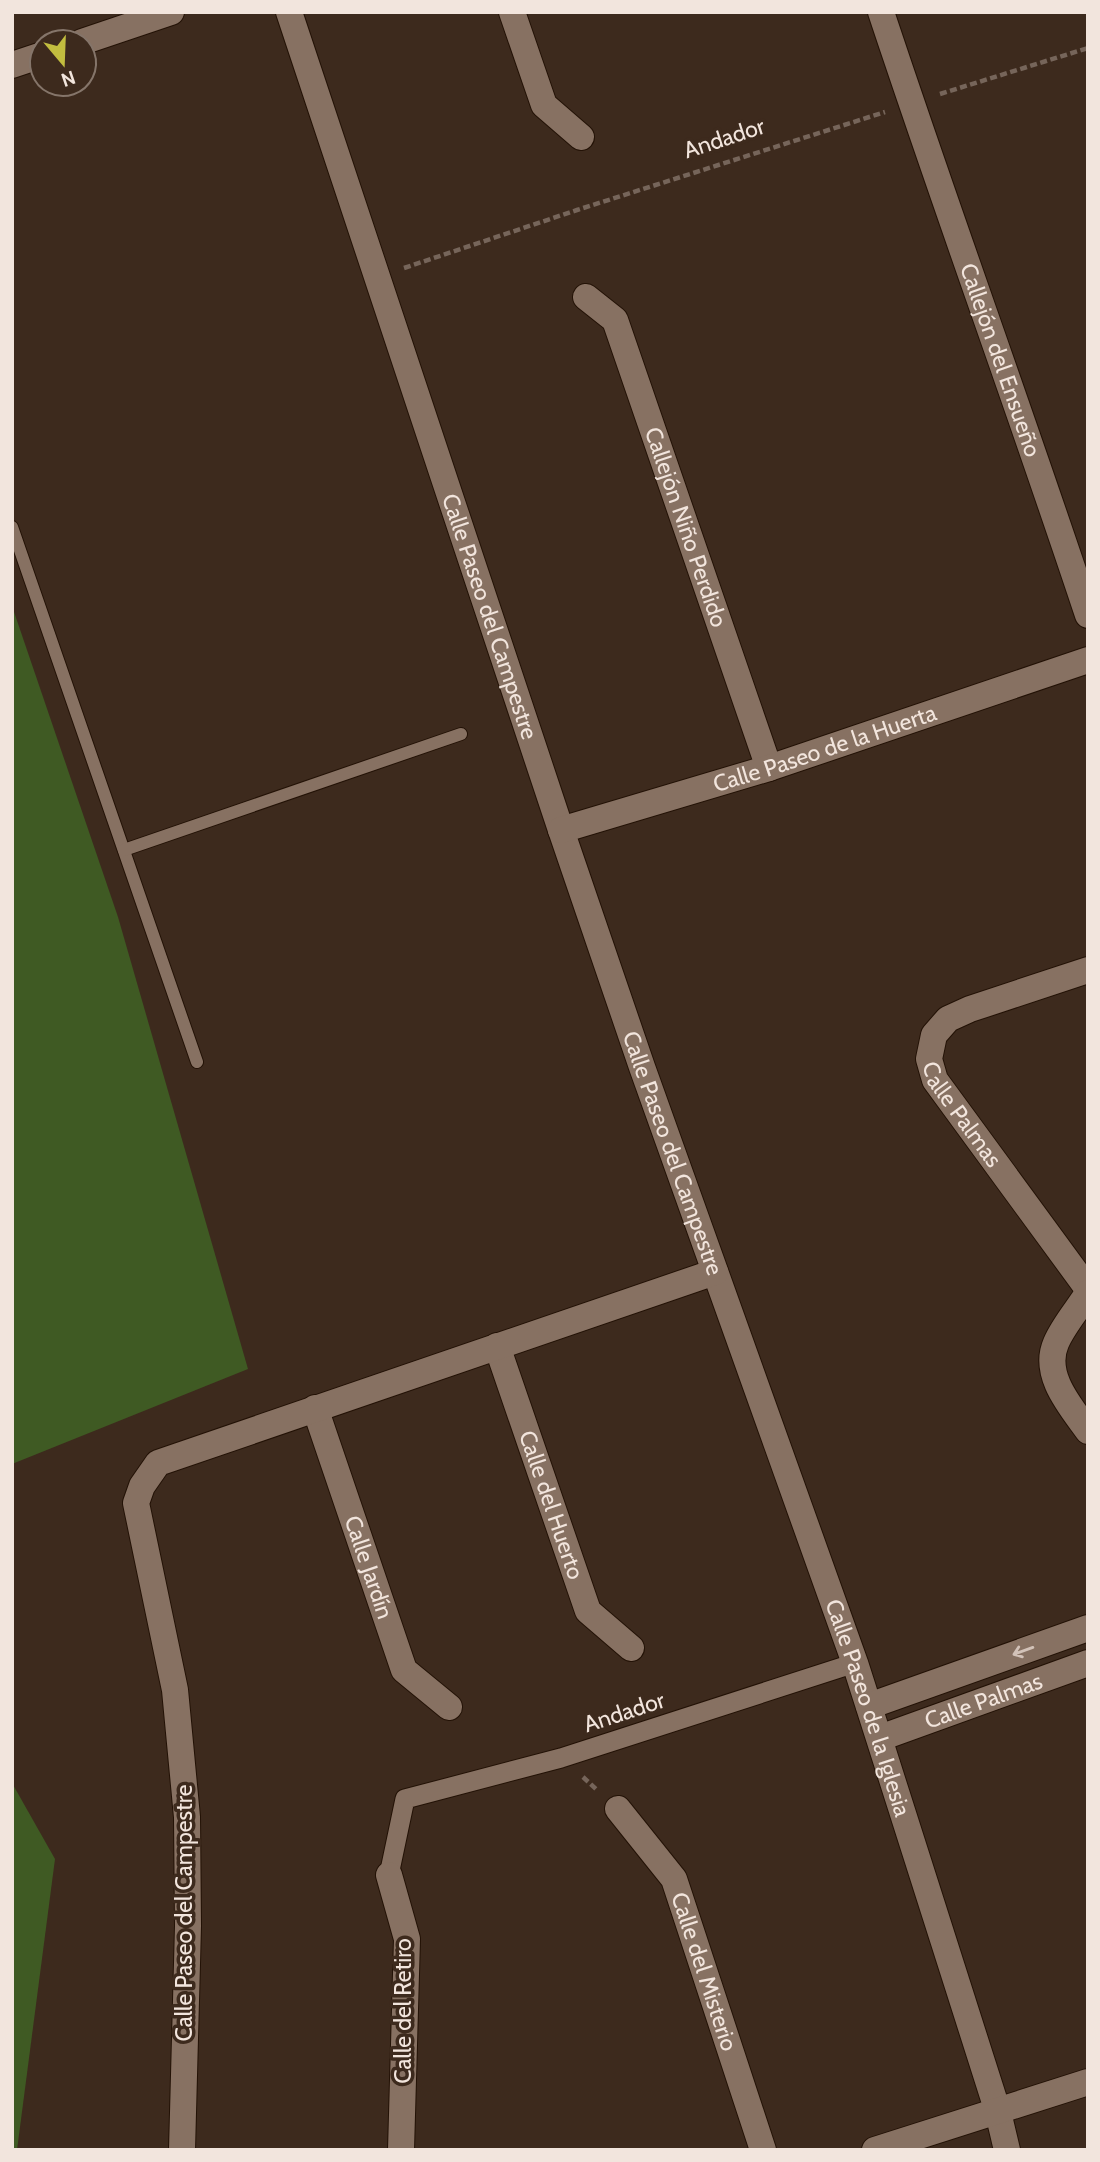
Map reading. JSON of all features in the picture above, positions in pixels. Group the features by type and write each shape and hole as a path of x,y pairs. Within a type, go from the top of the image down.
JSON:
{"street":[{"path":"98,37 171,12"},
{"name":"Calle Paseo del Campestre","path":"182,2150 188,1926 187,1817 175,1690 136,1503 142,1486 158,1463 715,1272 561,830 289,12"},
{"path":"512,12 544,105 581,137"},
{"name":"Callejón del Ensueño","path":"881,12 1088,615"},
{"name":"Callejón Niño Perdido","path":"586,297 615,320 769,768"},
{"name":"Calle Paseo de la Huerta","path":"561,830 769,768 1088,660"},
{"name":"Calle Palmas","path":"1088,970 970,1009 948,1019 934,1035 929,1059 935,1080 1088,1291 1055,1345 1053,1371 1063,1396 1088,1431"},
{"name":"Calle Paseo de la Iglesia","path":"715,1272 880,1738 998,2112 1007,2150"},
{"name":"Calle del Huerto","path":"498,1346 588,1611 631,1648"},
{"name":"Calle Jardín","path":"315,1408 404,1670 449,1707"},
{"name":"Calle Palmas","path":"869,1706 1088,1628"},
{"name":"Andador","path":"388,1875 405,1799 561,1758 855,1663"},
{"name":"Calle Palmas","path":"880,1738 1088,1663"},
{"name":"Calle del Misterio","path":"618,1809 674,1879 763,2150"},
{"name":"Calle del Retiro","path":"388,1875 407,1939 401,2150"},
{"path":"875,2150 1088,2082"}],"lane":[{"path":"12,527 197,1062"},
{"path":"124,850 461,734"}],"path":[{"name":"Andador","path":"377,278 577,210 1088,48"},
{"path":"561,1758 618,1809"}],"green space":[{"path":"12,606 118,917 248,1369 12,1464"},
{"path":"12,1783 55,1859 17,2150 12,2150"}]}
